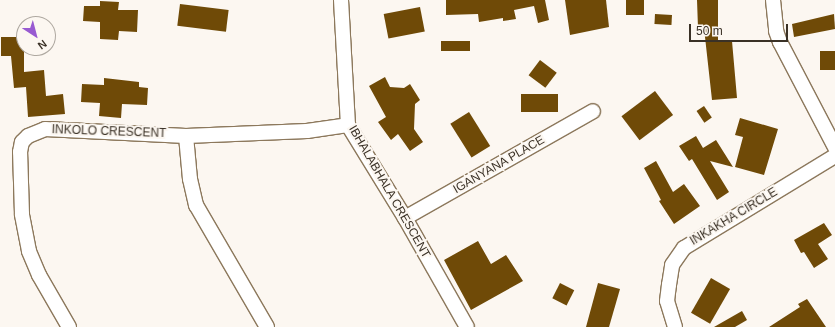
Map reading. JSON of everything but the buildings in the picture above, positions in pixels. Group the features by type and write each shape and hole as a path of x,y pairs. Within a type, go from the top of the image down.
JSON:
{"street":[{"name":"IBHALABHALA CRESCENT","path":"341,0 348,124 405,218 465,326"},
{"path":"774,0 776,31 780,42 835,147"},
{"name":"IGANYANA PLACE","path":"405,218 592,111"},
{"name":"INKOLO CRESCENT","path":"69,327 39,275 29,251 22,214 20,152 22,142 28,136 45,130 186,136 307,132 348,124"},
{"path":"186,136 190,179 196,205 267,327"},
{"name":"INKAKHA CIRCLE","path":"675,327 667,301 668,285 672,265 684,248 835,156"}]}
